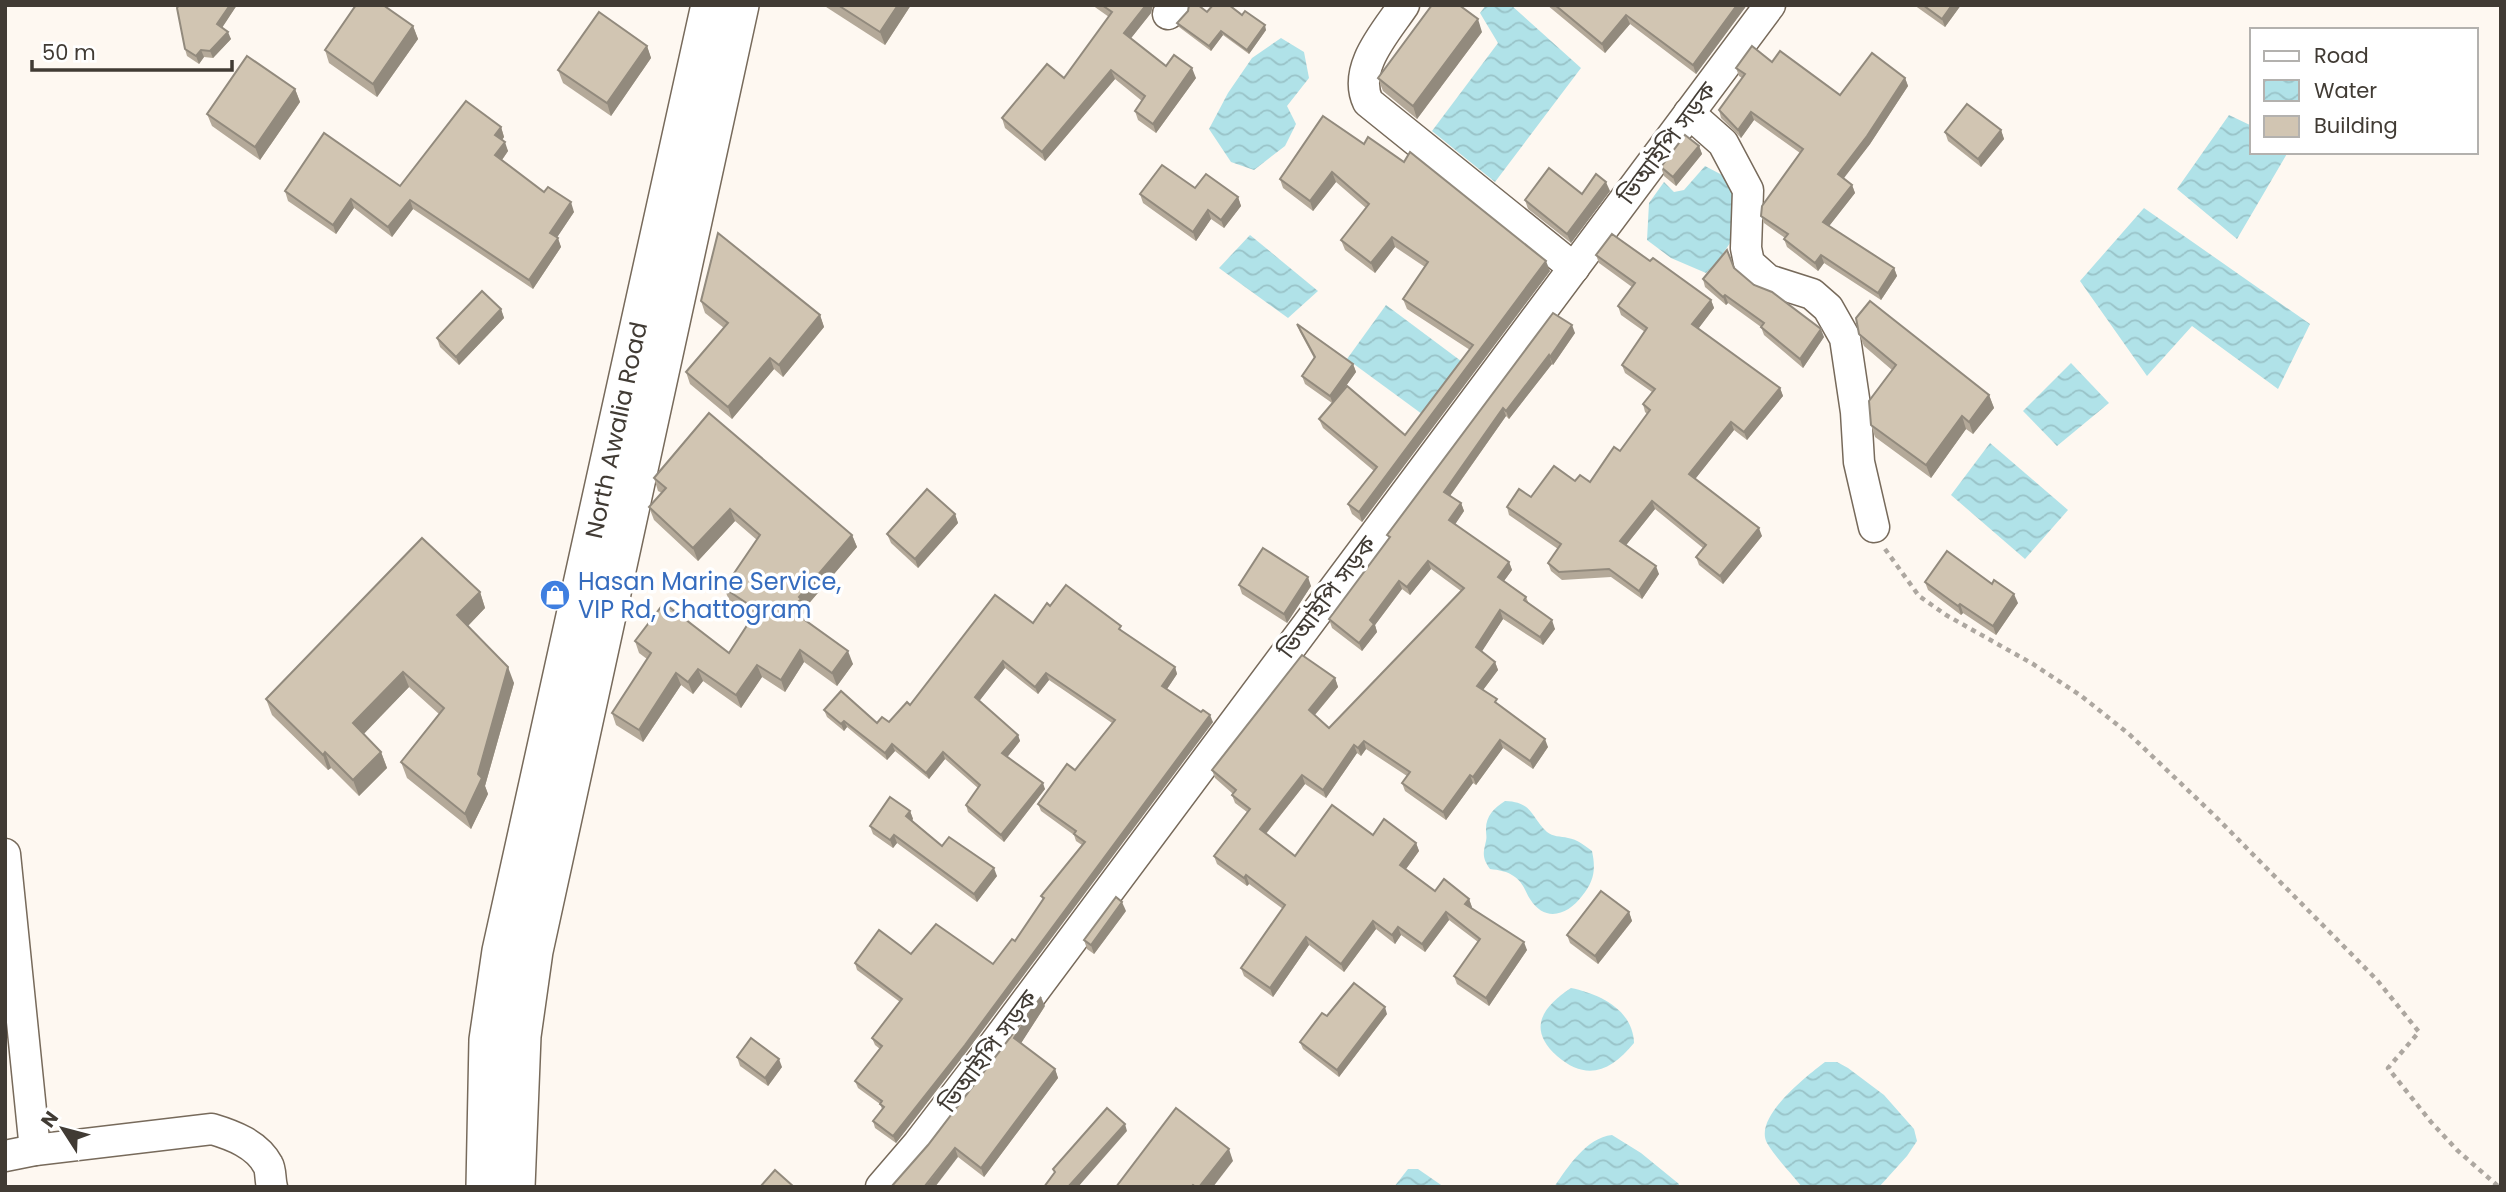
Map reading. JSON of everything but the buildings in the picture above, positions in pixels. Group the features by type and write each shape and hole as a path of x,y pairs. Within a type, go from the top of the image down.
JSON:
{"main road":[{"name":"North Awalia Road","path":"485,1187 488,1040 501,951 710,5"},
{"name":"North Awalia Road","path":"516,1187 522,1036 534,951 740,5"}],"street":[{"path":"1404,5 1367,61 1363,93 1368,102 1574,268"},
{"name":"ভিআইপি সড়ক","path":"881,1187 981,1062 1770,5"},
{"path":"1689,113 1723,143 1748,190 1746,248 1749,263 1768,280 1812,294 1828,308 1845,338 1856,412 1859,462 1874,527"},
{"path":"5,854 35,1150"},
{"path":"5,1156 212,1129 236,1136 253,1148 268,1165 272,1187"}],"path":[{"path":"1874,527 1888,556 1919,596 1946,615 2033,664 2080,695 2129,734 2215,816 2377,980 2419,1032 2388,1068 2448,1140 2499,1187"}],"water":[{"path":"1486,5 1511,5 1581,68 1495,182 1432,131 1498,43 1480,13"},
{"path":"1281,38 1304,52 1309,78 1287,106 1296,124 1285,146 1254,170 1231,162 1209,129 1228,93 1252,58"},
{"path":"2229,115 2250,125 2250,154 2287,154 2237,239 2177,189"},
{"path":"1705,166 1724,176 1738,204 1734,237 1718,261 1706,273 1671,258 1647,240 1649,203 1664,182 1674,192 1684,190"},
{"path":"2144,208 2310,324 2278,389 2192,326 2147,376 2080,281"},
{"path":"1250,235 1318,291 1288,318 1219,268"},
{"path":"1386,305 1461,361 1422,414 1347,359"},
{"path":"2071,363 2109,403 2057,446 2023,411"},
{"path":"1990,443 2068,510 2025,559 1951,495"},
{"path":"1505,801 1526,807 1549,834 1575,840 1592,851 1594,870 1589,885 1576,903 1563,912 1549,914 1542,911 1536,907 1515,877 1490,869 1487,865 1484,852 1487,820"},
{"path":"1571,988 1593,994 1613,1005 1628,1021 1632,1031 1634,1043 1616,1060 1598,1070 1578,1069 1568,1064 1557,1056 1542,1037 1542,1019 1546,1011"},
{"path":"1825,1062 1837,1062 1848,1068 1884,1095 1914,1129 1917,1141 1879,1187 1802,1187 1767,1143 1765,1133 1775,1109 1795,1086"},
{"path":"1612,1135 1641,1153 1679,1184 1678,1187 1554,1187 1586,1147"},
{"path":"1408,1169 1418,1169 1444,1187 1394,1187"}],"place":[{"name":"Hasan Marine Service, VIP Rd, Chattogram","path":"555,595"}]}
